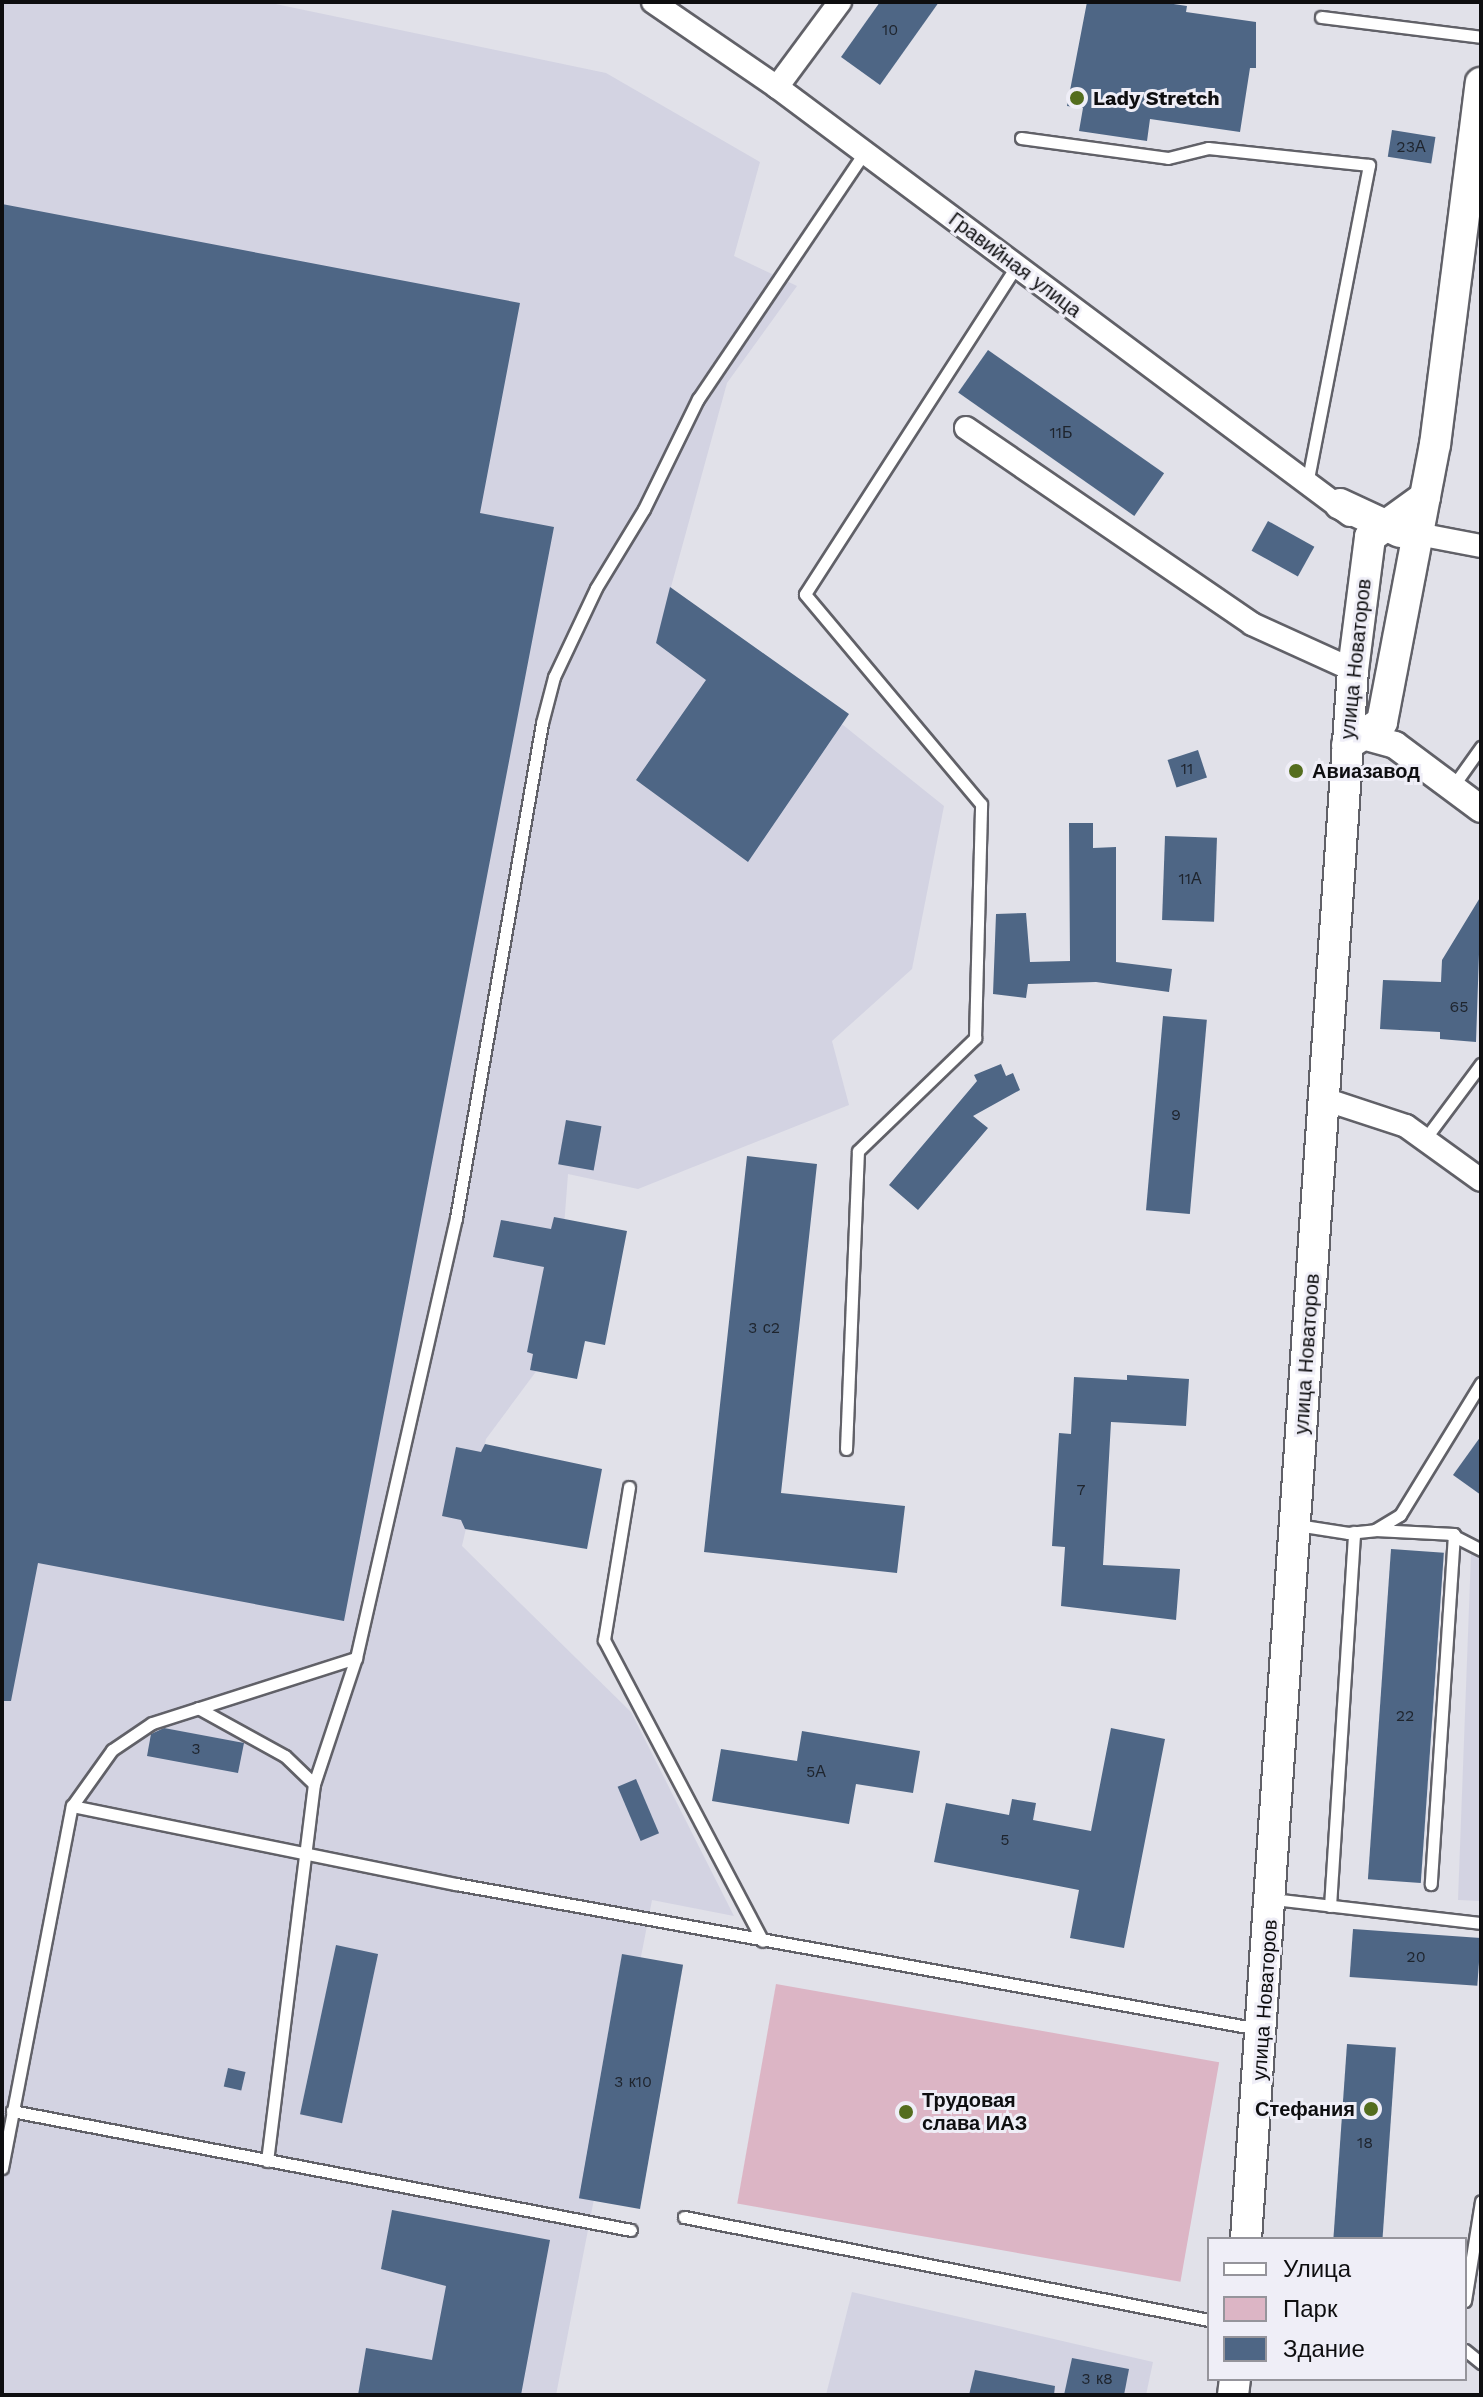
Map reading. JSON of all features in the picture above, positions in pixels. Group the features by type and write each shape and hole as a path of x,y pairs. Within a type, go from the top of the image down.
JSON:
{"main road":[{"path":"1351,739 1382,722 1435,445 1481,83"},
{"path":"1370,537 1425,497"},
{"path":"1340,504 1399,530 1412,563"},
{"name":"улица Новаторов","path":"1246,2237 1264,2029 1324,1099 1351,739 1353,670 1370,537"}],"street":[{"name":"Гравийная улица","path":"653,2 777,87 1016,267 1308,480 1340,504 1370,537"},
{"path":"777,87 840,2"},
{"path":"966,428 1252,624 1353,670"},
{"path":"1418,534 1481,546"},
{"path":"1351,739 1395,745 1481,809"},
{"path":"1324,1099 1406,1126 1481,1180"}],"lane":[{"path":"1321,17 1481,37"},
{"path":"1021,138 1168,158 1208,148 1369,165 1308,480"},
{"path":"267,2161 309,1853 314,1784 356,1658 456,1218 542,723 554,677 596,588 644,509 698,399 864,153"},
{"path":"846,1449 858,1151 975,1038 981,804 805,594 1016,267"},
{"path":"1451,789 1481,747"},
{"path":"1425,1139 1481,1064"},
{"path":"1375,1530 1400,1515 1481,1383"},
{"path":"629,1487 604,1640 763,1941"},
{"path":"1296,1525 1354,1532 1375,1530 1454,1534 1431,1884"},
{"path":"1330,1906 1354,1532"},
{"path":"1450,1534 1481,1550"},
{"path":"2,2168 72,1806 112,1750 152,1723 356,1658"},
{"path":"198,1708 285,1756 314,1784"},
{"path":"72,1806 763,1941 1264,2029"},
{"path":"1272,1898 1481,1923"},
{"path":"12,2111 631,2230"},
{"path":"1467,2288 1481,2201"},
{"path":"684,2217 1207,2320"}],"shaded area":[{"path":"2,2 266,2 606,73 760,162 734,256 797,286 727,383 671,587 944,806 912,969 832,1041 849,1105 638,1189 568,1174 555,1346 486,1439 462,1546 631,1712 734,1916 652,1900 556,2395 2,2395"},
{"path":"1481,1540 1481,1901 1458,1900 1471,1554"},
{"path":"852,2292 1153,2362 1146,2395 826,2395"}],"green space":[{"path":"776,1984 1219,2062 1180,2282 737,2204"}],"building":[{"path":"880,2 939,2 880,85 841,57"},
{"path":"1087,2 1160,2 1187,6 1186,12 1256,22 1256,68 1250,68 1240,132 1150,119 1147,141 1079,131 1083,108 1067,106"},
{"path":"1392,130 1435,137 1431,164 1388,157"},
{"path":"2,204 520,303 480,513 554,527 344,1621 38,1563 11,1701 2,1701"},
{"path":"988,350 1164,473 1134,516 958,393"},
{"path":"1268,521 1314,547 1298,576 1252,551"},
{"path":"670,587 849,714 748,862 636,780 706,680 656,643"},
{"path":"1198,750 1207,778 1177,787 1168,760"},
{"path":"1069,823 1093,823 1093,848 1116,847 1116,962 1172,969 1169,992 1096,982 1028,984 1026,998 993,994 996,914 1026,913 1030,962 1070,961"},
{"path":"1165,836 1217,838 1214,922 1162,920"},
{"path":"1481,896 1476,1042 1440,1039 1440,1032 1380,1029 1383,980 1441,982 1442,960"},
{"path":"1163,1016 1207,1020 1190,1214 1146,1210"},
{"path":"1001,1064 1006,1076 1013,1073 1020,1090 973,1116 988,1128 918,1210 889,1185 977,1081 974,1075"},
{"path":"566,1120 601,1126 594,1171 558,1164"},
{"path":"747,1156 817,1164 781,1493 905,1506 897,1573 704,1552"},
{"path":"554,1217 627,1231 605,1345 585,1341 577,1379 530,1370 533,1354 527,1352 544,1267 493,1257 501,1220 551,1229"},
{"path":"1127,1375 1189,1379 1186,1426 1111,1422 1103,1565 1180,1569 1176,1620 1061,1606 1065,1547 1052,1546 1059,1433 1071,1434 1074,1377 1127,1380"},
{"path":"1481,1436 1481,1495 1453,1475"},
{"path":"485,1444 602,1469 587,1549 465,1529 461,1520 442,1516 456,1447 481,1452"},
{"path":"1391,1549 1444,1553 1421,1883 1368,1879"},
{"path":"164,1728 244,1743 238,1773 147,1756 151,1734"},
{"path":"1111,1728 1165,1739 1124,1948 1070,1938 1079,1890 934,1862 946,1803 1009,1815 1012,1799 1036,1803 1033,1820 1091,1831"},
{"path":"802,1731 920,1751 913,1793 856,1784 849,1824 712,1801 721,1749 797,1761"},
{"path":"636,1779 659,1833 641,1841 618,1787"},
{"path":"1353,1929 1481,1938 1477,1986 1350,1977"},
{"path":"336,1945 378,1954 342,2123 300,2114"},
{"path":"622,1954 683,1965 640,2209 579,2198"},
{"path":"1347,2044 1396,2047 1383,2237 1334,2237"},
{"path":"228,2068 246,2072 241,2091 224,2087"},
{"path":"392,2210 550,2240 521,2395 358,2395 366,2348 432,2360 446,2286 381,2269"},
{"path":"1072,2358 1129,2369 1124,2395 1064,2395"},
{"path":"975,2370 1055,2386 1054,2395 969,2395"}],"place":[{"name":"Lady Stretch","path":"1077,98"},
{"name":"Авиазавод","path":"1296,771"},
{"name":"Стефания","path":"1371,2109"},
{"name":"Трудовая слава ИАЗ","path":"906,2112"}]}
